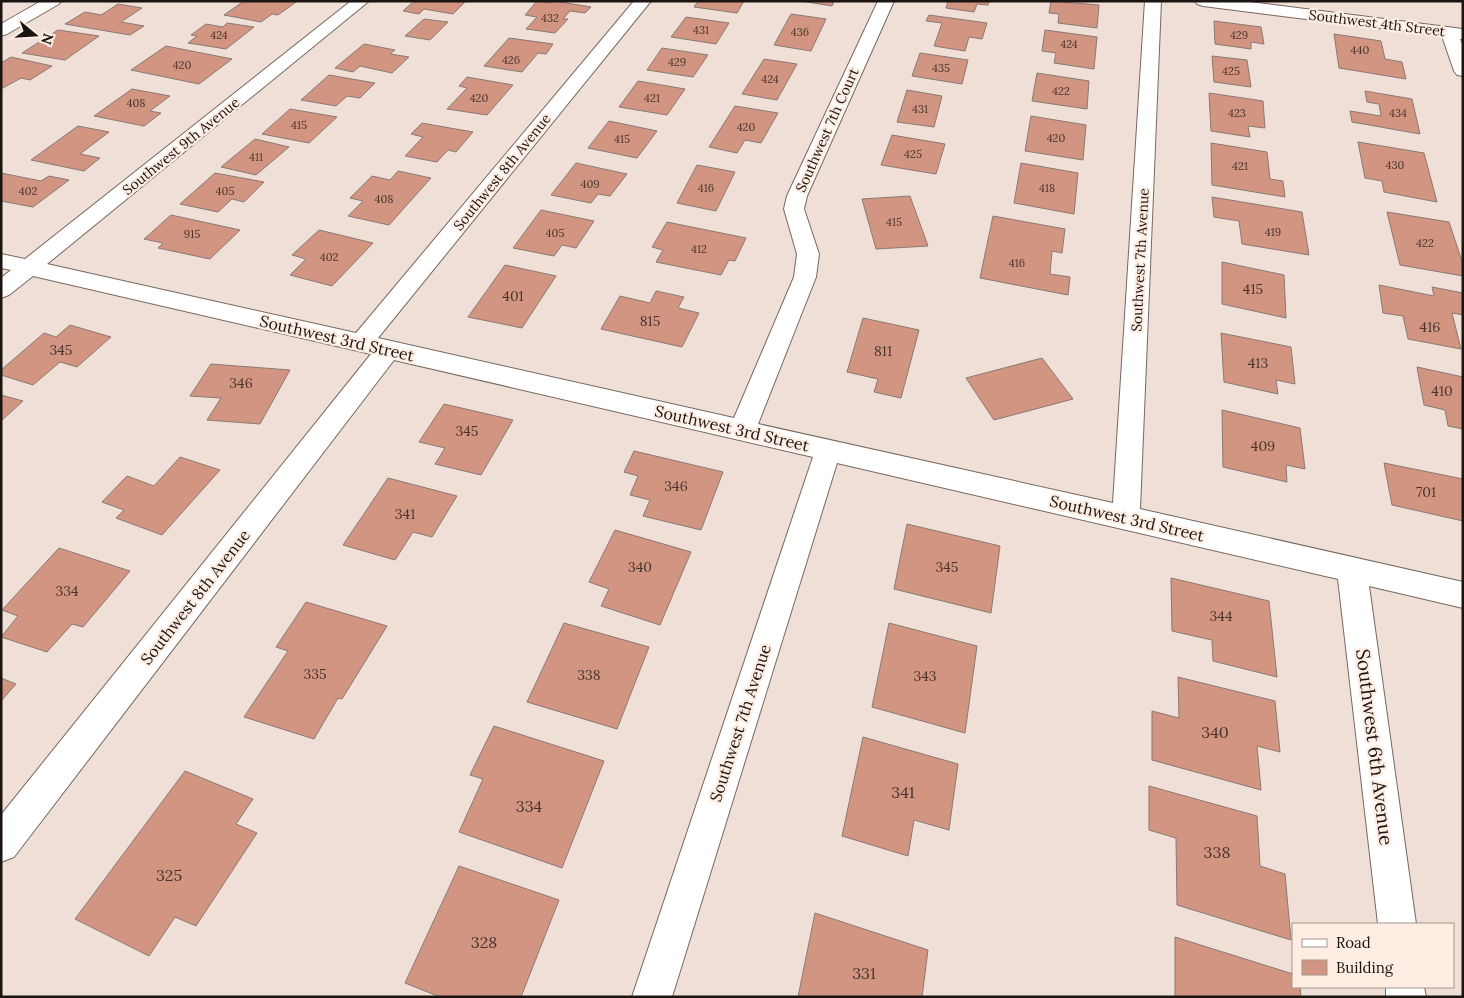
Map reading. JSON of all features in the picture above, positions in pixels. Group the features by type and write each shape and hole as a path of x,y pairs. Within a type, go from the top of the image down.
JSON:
{"street":[{"path":"1,31 53,1"},
{"name":"Southwest 9th Avenue","path":"1,290 361,1"},
{"name":"Southwest 8th Avenue","path":"1,844 375,347 643,1"},
{"name":"Southwest 7th Court","path":"742,431 805,277 808,254 794,209 797,196 886,1"},
{"name":"Southwest 7th Avenue","path":"1126,518 1153,1"},
{"name":"Southwest 4th Street","path":"1202,1 1456,33"},
{"path":"1456,33 1463,71"},
{"name":"Southwest 3rd Street","path":"1,261 1463,595"},
{"name":"Southwest 7th Avenue","path":"652,997 828,450"},
{"name":"Southwest 6th Avenue","path":"1352,570 1397,923"}],"building":[{"path":"244,1 296,2 278,15 272,14 261,22 224,15"},
{"path":"414,1 466,1 453,14 424,9 419,14 403,11"},
{"path":"537,1 550,3 554,1 591,7 585,13 570,11 563,19 568,19 555,33 526,29 537,17 525,15"},
{"path":"698,1 744,1 737,13 694,7"},
{"path":"801,1 834,1 832,6"},
{"path":"948,1 989,1 988,5 977,4 974,12 946,8"},
{"path":"1051,1 1099,5 1097,28 1058,23 1059,14 1049,13"},
{"path":"118,4 142,8 121,22 144,26 130,35 65,24 85,12 101,15"},
{"path":"791,14 826,19 811,51 774,45"},
{"path":"929,15 987,23 982,39 969,37 965,51 934,46 942,23 926,21"},
{"path":"686,17 729,23 716,44 671,37"},
{"path":"424,19 448,22 430,40 405,36"},
{"path":"1214,21 1261,27 1264,44 1251,42 1251,49 1215,44"},
{"path":"227,23 254,27 226,49 188,43 197,36 191,35 206,24 223,27"},
{"path":"58,30 99,36 65,60 22,53"},
{"path":"1045,30 1097,37 1094,69 1054,63 1056,53 1042,51"},
{"path":"1334,34 1381,41 1385,59 1402,62 1406,79 1339,68"},
{"path":"509,38 553,44 546,54 538,53 522,72 484,66"},
{"path":"364,44 395,50 390,54 409,57 392,73 360,66 353,72 335,68"},
{"path":"166,46 232,59 199,84 131,70"},
{"path":"662,48 708,55 693,77 647,70"},
{"path":"920,53 968,60 962,84 912,76"},
{"path":"1212,56 1247,60 1251,87 1214,82"},
{"path":"11,57 52,66 30,80 21,78 1,89 1,63"},
{"path":"764,59 797,64 777,100 742,94"},
{"path":"1037,73 1089,81 1087,109 1032,101"},
{"path":"329,75 375,83 360,98 347,96 336,106 301,100"},
{"path":"467,77 513,85 487,115 447,109 467,88 459,86"},
{"path":"638,81 685,89 667,115 619,107"},
{"path":"132,89 170,96 150,111 161,113 144,126 94,116"},
{"path":"907,90 942,96 934,127 897,122"},
{"path":"1365,91 1412,99 1420,134 1352,122 1350,111 1381,116 1379,104 1367,102"},
{"path":"1209,93 1263,101 1265,128 1248,126 1250,137 1211,131"},
{"path":"735,106 778,113 761,143 745,140 737,153 709,147"},
{"path":"290,109 337,117 309,143 262,134"},
{"path":"1031,116 1086,125 1083,160 1025,151"},
{"path":"609,121 657,131 637,158 588,148"},
{"path":"422,123 473,132 456,152 448,150 437,162 405,156 423,137 411,134"},
{"path":"78,126 109,132 80,154 100,158 84,171 31,160"},
{"path":"892,135 945,144 936,174 881,165"},
{"path":"255,139 289,147 256,175 221,167"},
{"path":"1358,142 1424,153 1437,202 1384,192 1382,181 1365,178"},
{"path":"1211,143 1267,152 1270,179 1283,181 1285,197 1212,185"},
{"path":"576,163 627,174 610,196 598,194 591,203 551,195"},
{"path":"1021,163 1078,173 1074,214 1014,203"},
{"path":"697,165 735,172 716,211 677,203"},
{"path":"398,171 431,178 389,225 348,216 363,201 350,198 372,176 390,180"},
{"path":"1,173 41,181 49,176 69,180 33,207 1,201"},
{"path":"215,173 264,182 244,202 232,199 218,212 180,204"},
{"path":"910,196 928,246 876,249 862,199"},
{"path":"1212,197 1302,212 1309,255 1242,244 1239,221 1214,217"},
{"path":"541,210 594,221 576,248 562,245 554,256 513,248"},
{"path":"1387,212 1449,222 1463,264 1463,276 1400,265"},
{"path":"171,215 240,230 210,259 158,248 163,243 144,239"},
{"path":"993,216 1065,229 1062,253 1052,251 1050,274 1070,277 1068,295 980,278"},
{"path":"667,222 746,238 735,261 729,260 721,275 656,262 663,250 652,247"},
{"path":"319,230 373,243 332,286 290,275 306,259 292,255"},
{"path":"1222,262 1284,275 1286,318 1222,304"},
{"path":"505,265 556,276 522,328 468,317"},
{"path":"1379,285 1434,296 1432,287 1463,293 1463,315 1452,313 1461,349 1408,339 1403,316 1383,313"},
{"path":"656,291 684,297 678,308 699,313 682,347 601,329 620,296 650,303"},
{"path":"863,318 919,330 901,398 874,392 878,379 847,372"},
{"path":"70,325 111,337 77,367 60,362 33,385 1,375 1,370 44,333 56,337"},
{"path":"1221,333 1291,347 1295,384 1276,380 1278,394 1224,382"},
{"path":"1042,358 1073,399 994,420 966,378"},
{"path":"211,364 290,370 260,424 207,420 221,398 190,396"},
{"path":"1417,367 1463,377 1463,429 1448,426 1445,410 1424,405"},
{"path":"1,395 23,401 1,421"},
{"path":"444,404 513,420 481,475 435,464 445,448 419,442"},
{"path":"1222,410 1300,428 1305,469 1286,465 1287,482 1223,467"},
{"path":"634,451 723,472 701,530 643,516 650,500 630,495 638,476 624,472"},
{"path":"180,457 220,470 162,535 116,518 124,510 102,502 127,476 154,486"},
{"path":"1384,463 1463,479 1463,521 1392,505"},
{"path":"388,478 457,496 432,537 413,532 395,560 343,545"},
{"path":"907,524 1000,546 991,613 894,589"},
{"path":"615,530 691,552 660,625 601,606 609,589 589,582"},
{"path":"59,548 130,571 83,627 72,624 47,652 1,637 18,616 2,610"},
{"path":"1171,578 1269,601 1277,677 1213,661 1212,640 1172,631"},
{"path":"306,602 387,626 342,699 338,698 314,739 244,717 288,651 276,647"},
{"path":"564,623 649,647 617,729 527,702"},
{"path":"889,623 977,646 965,733 872,707"},
{"path":"1178,677 1275,701 1280,752 1257,746 1261,790 1152,760 1152,711 1179,718"},
{"path":"1,678 16,684 1,701"},
{"path":"494,726 604,761 562,868 459,832 483,779 470,775"},
{"path":"863,737 958,764 949,830 914,820 908,856 842,836"},
{"path":"185,771 253,799 236,824 257,833 196,926 175,917 149,956 75,919"},
{"path":"1149,786 1257,816 1260,866 1285,874 1291,940 1177,905 1176,838 1149,830"},
{"path":"459,866 559,900 521,997 440,997 405,983"},
{"path":"815,913 928,950 922,997 798,997"},
{"path":"1175,937 1292,974 1292,988 1300,988 1301,997 1175,997"}]}
